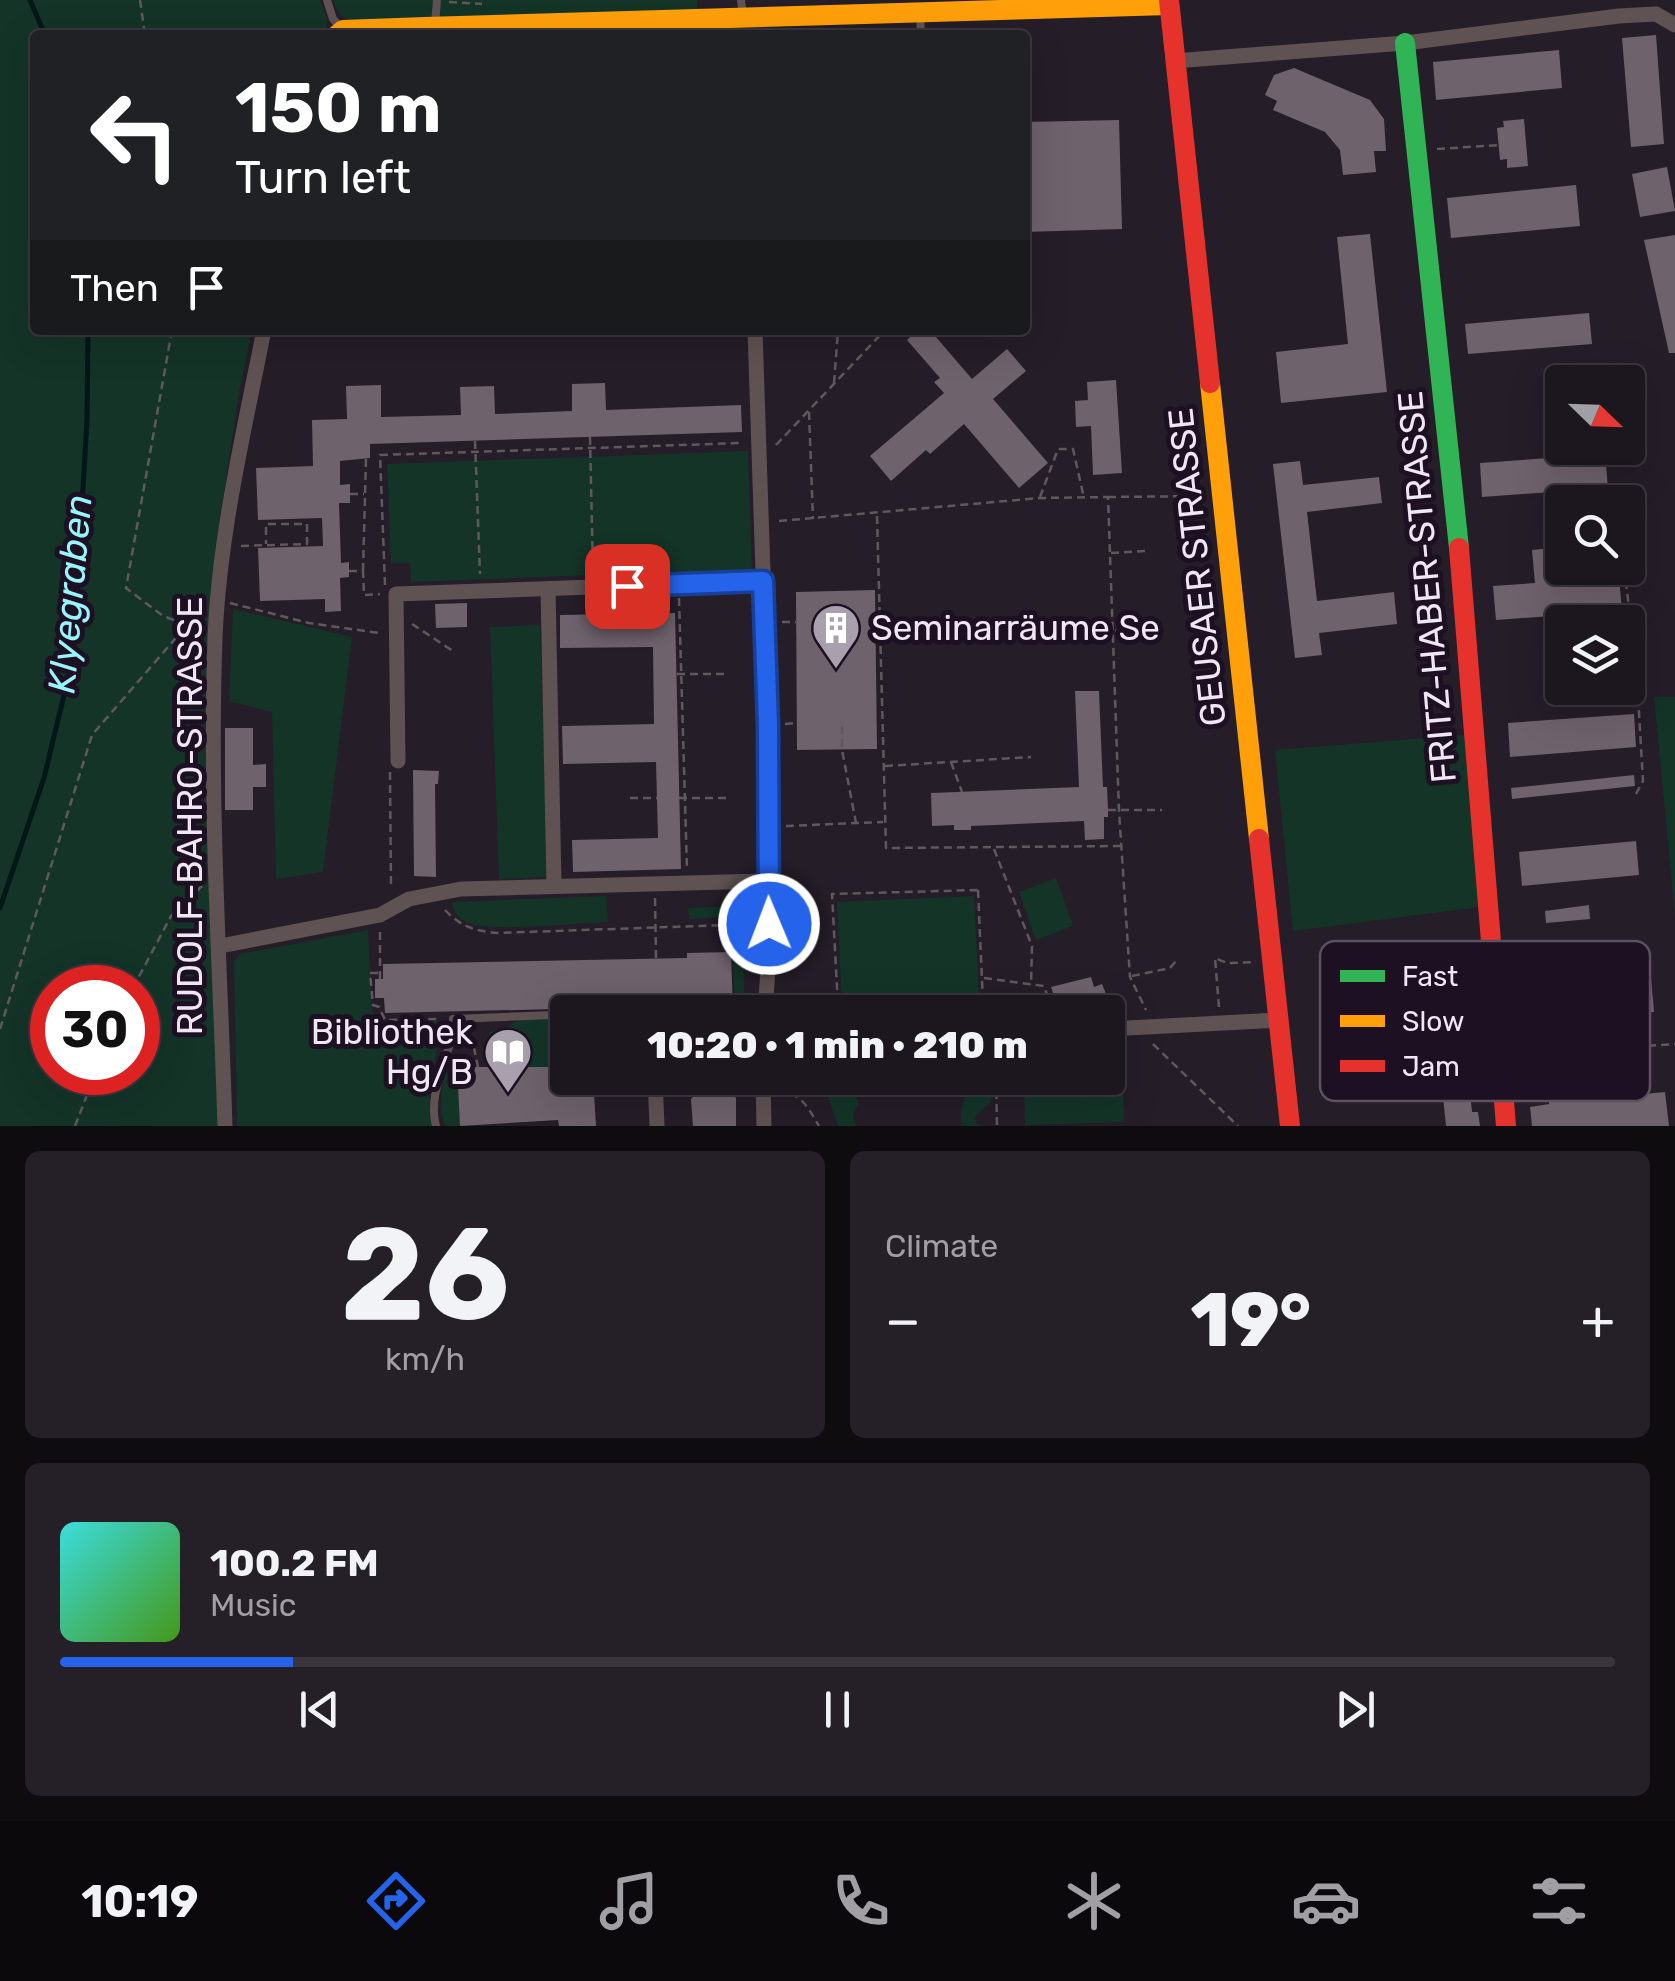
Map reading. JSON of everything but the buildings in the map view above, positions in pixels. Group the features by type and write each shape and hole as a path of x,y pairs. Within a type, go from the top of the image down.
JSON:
{"street":[{"path":"372,30 1169,3"},
{"name":"GEUSAER STRASSE","path":"1169,3 1290,1126"},
{"path":"1174,60 1405,43 1656,14 1675,25"},
{"name":"FRITZ-HABER-STRASSE","path":"1405,43 1456,510 1491,941"},
{"name":"RUDOLF-BAHRO-STRASSE","path":"225,1126 215,875 215,636 225,548 263,335"},
{"path":"754,335 769,826 765,995"},
{"path":"398,761 396,594 763,581"},
{"path":"548,589 554,886"},
{"path":"220,946 380,915 409,899 472,888 768,881"},
{"path":"1125,1031 1148,1033 1278,1020"},
{"path":"656,1095 657,1126"},
{"path":"763,1095 764,1126"},
{"name":"FRITZ-HABER-STRASSE","path":"1504,1101 1506,1126"}],"lane":[{"path":"327,0 339,30"},
{"path":"436,26 437,1"},
{"path":"920,12 921,30"},
{"path":"436,1126 434,1110 444,1060 454,1041 454,1019 550,1015"}],"path":[{"path":"140,0 145,30"},
{"path":"437,1 482,4"},
{"path":"1416,151 1499,145"},
{"path":"0,1029 92,735 187,625 164,616 126,588 171,335"},
{"path":"834,385 838,335"},
{"path":"366,458 364,595 386,594 380,455 720,444 769,452 881,335"},
{"path":"810,411 813,520"},
{"path":"718,433 720,444"},
{"path":"590,437 593,587"},
{"path":"475,441 480,592"},
{"path":"1040,498 1058,449 1073,449 1084,498"},
{"path":"350,494 366,494"},
{"path":"761,521 813,520 1040,498 1222,496"},
{"path":"1108,498 1121,846 1130,976 1147,1013 1148,1033 1238,1126"},
{"path":"878,514 886,848 1121,846"},
{"path":"225,548 307,544 307,524 266,524 266,544"},
{"path":"1111,553 1145,551"},
{"path":"349,571 363,571"},
{"path":"1626,585 1636,662 1643,781 1636,794"},
{"path":"679,594 687,881"},
{"path":"219,601 309,623 395,636"},
{"path":"394,612 453,651"},
{"path":"1113,631 1150,628"},
{"path":"679,674 726,674"},
{"path":"842,726 842,750 856,823"},
{"path":"885,766 1031,757"},
{"path":"950,761 962,792"},
{"path":"630,798 657,798"},
{"path":"679,798 728,798"},
{"path":"1108,810 1162,810"},
{"path":"769,826 884,822"},
{"path":"993,847 1032,946 1032,984"},
{"path":"145,965 171,916 215,875"},
{"path":"978,890 983,978 983,1002 838,1006 832,894 978,890"},
{"path":"432,893 461,925 476,931 740,924"},
{"path":"655,908 656,958"},
{"path":"380,915 380,976 370,973 373,1005 380,1007 385,1020 454,1019"},
{"path":"1221,1023 1215,958 1227,964 1272,960"},
{"path":"1130,976 1170,968 1176,961"},
{"path":"983,978 1044,986 1047,995"},
{"path":"454,1041 474,1048 478,1067"},
{"path":"1650,1046 1675,1044"},
{"path":"74,1126 87,1095"},
{"path":"798,1095 818,1126"},
{"path":"996,1095 997,1126"}],"green space":[{"path":"0,0 320,0 327,18 326,30 30,30 30,335 251,335 215,551 204,737 218,1126 0,1126"},
{"path":"333,0 697,0 697,9 358,23 341,16"},
{"path":"748,451 752,569 411,582 410,563 391,563 387,464"},
{"path":"233,609 352,637 323,872 276,879 272,712 229,701"},
{"path":"540,625 548,877 499,879 490,627"},
{"path":"1654,697 1675,697 1675,916"},
{"path":"1464,735 1480,907 1293,931 1275,750"},
{"path":"1056,878 1073,926 1036,940 1019,892"},
{"path":"606,896 608,922 537,926 471,924 458,916 452,902"},
{"path":"974,896 979,995 842,995 837,902"},
{"path":"739,906 740,916 689,919 688,908"},
{"path":"368,930 372,1011 385,1026 438,1021 429,1101 432,1126 237,1126 234,961 240,954"},
{"path":"733,955 743,955 744,995 734,995"},
{"path":"520,1018 550,1018 550,1073 488,1067 489,1032 508,1027"},
{"path":"454,1060 470,1061 470,1067 457,1068 460,1126 445,1126 442,1091"},
{"path":"827,1095 856,1095 858,1105 853,1118 857,1126 838,1126"},
{"path":"967,1095 992,1095 975,1117 977,1124 983,1126 962,1126"},
{"path":"1024,1095 1123,1095 1124,1122 1025,1125"}],"waterway":[{"name":"Klyegraben","path":"30,0 43,30"},
{"name":"Klyegraben","path":"0,908 44,778 73,658 88,335"}],"traffic: fast":[{"path":"1405,43 1459,548"}],"traffic: slow":[{"path":"343,30 1169,5"},
{"path":"1210,383 1259,839"}],"traffic: jam":[{"path":"1169,0 1210,383"},
{"path":"1459,548 1491,941"},
{"path":"1259,839 1290,1126"},
{"path":"1504,1101 1506,1126"}],"place":[{"name":"Seminarräume Se","path":"836,670"},
{"name":"Bibliothek Hg/B","path":"508,1094"}],"route":[{"path":"627,586 763,581 769,924"}]}
